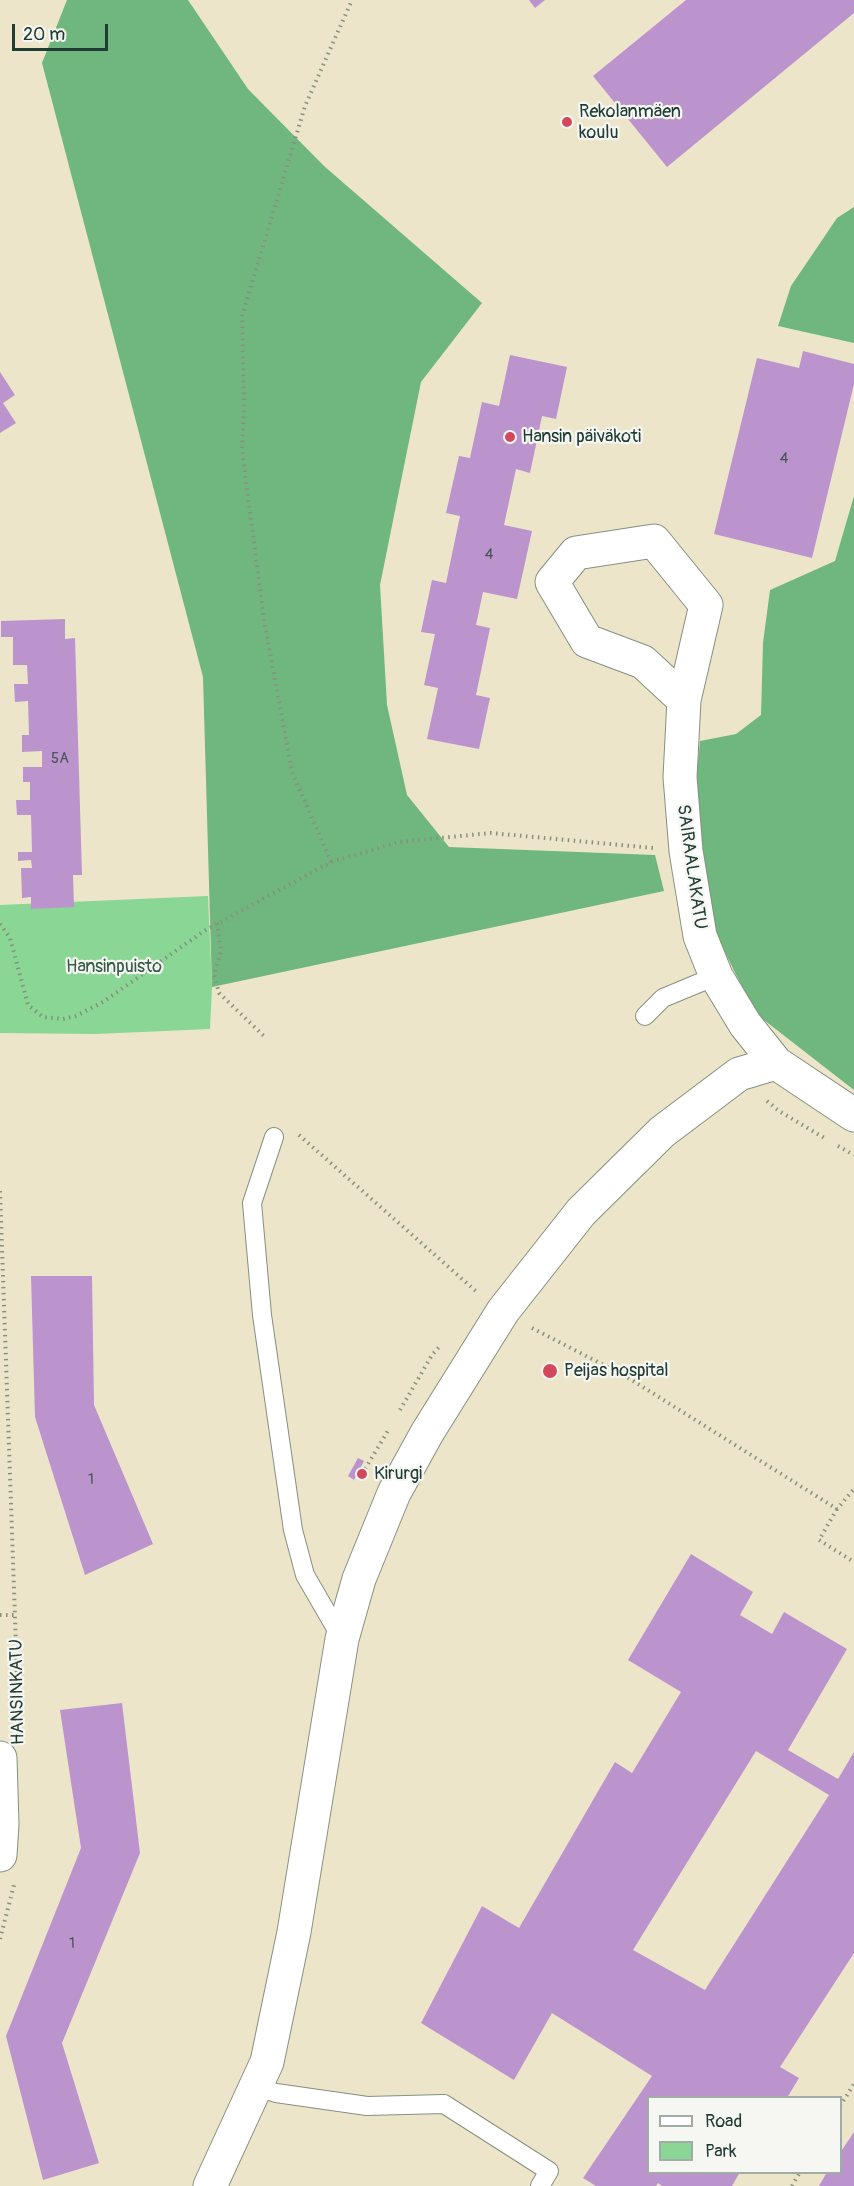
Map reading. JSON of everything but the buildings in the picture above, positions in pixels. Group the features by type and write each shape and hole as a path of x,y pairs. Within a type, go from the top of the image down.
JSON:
{"street":[{"name":"SAIRAALAKATU","path":"684,700 643,662 587,641 552,582 576,553 654,541 706,605 684,700 680,777 686,851 700,936 716,976 744,1024 776,1063 854,1115"},
{"path":"210,2186 267,2062 294,1932 342,1639 359,1579 394,1493 427,1432 504,1311 581,1212 662,1132 740,1074 776,1063"},
{"name":"HANSINKATU","path":"8,1865 2,1824 9,1746"}],"lane":[{"path":"645,1016 663,998 716,976"},
{"path":"274,1137 252,1203 262,1315 293,1530 305,1575 342,1639"},
{"path":"257,2087 276,2093 367,2106 444,2104 549,2171 540,2186"}],"path":[{"path":"331,862 292,772 264,620 242,450 244,404 242,316 305,106 352,0"},
{"path":"0,924 10,938 28,1005 43,1017 63,1019 76,1016 103,1002 217,923 331,862 399,842 491,833 686,851"},
{"path":"217,923 221,952 214,974 219,993 265,1037"},
{"path":"294,1131 483,1298 627,1377 837,1509"},
{"name":"HANSINKATU","path":"0,1191 16,1615 9,1746"},
{"path":"854,1489 837,1509 819,1540 854,1562"},
{"path":"0,1615 16,1615"},
{"path":"0,1939 8,1865"},
{"path":"842,2103 854,2084"}],"green space":[{"path":"67,0 188,0 248,89 324,166 482,303 421,382 380,585 387,705 407,795 449,847 655,855 664,891 212,987 203,677 42,63"},
{"path":"854,207 854,343 778,326 791,286 837,218"},
{"path":"854,496 854,1090 755,1013 717,936 705,872 696,783 700,741 736,734 761,715 763,643 770,590 835,561"},
{"name":"Hansinpuisto","path":"208,896 212,987 210,1029 96,1034 0,1033 0,905"}],"place":[{"name":"Rekolanmäen koulu","path":"567,122"},
{"name":"Hansin päiväkoti","path":"510,437"},
{"name":"Peijas hospital","path":"550,1371"},
{"name":"Kirurgi","path":"362,1474"}]}
